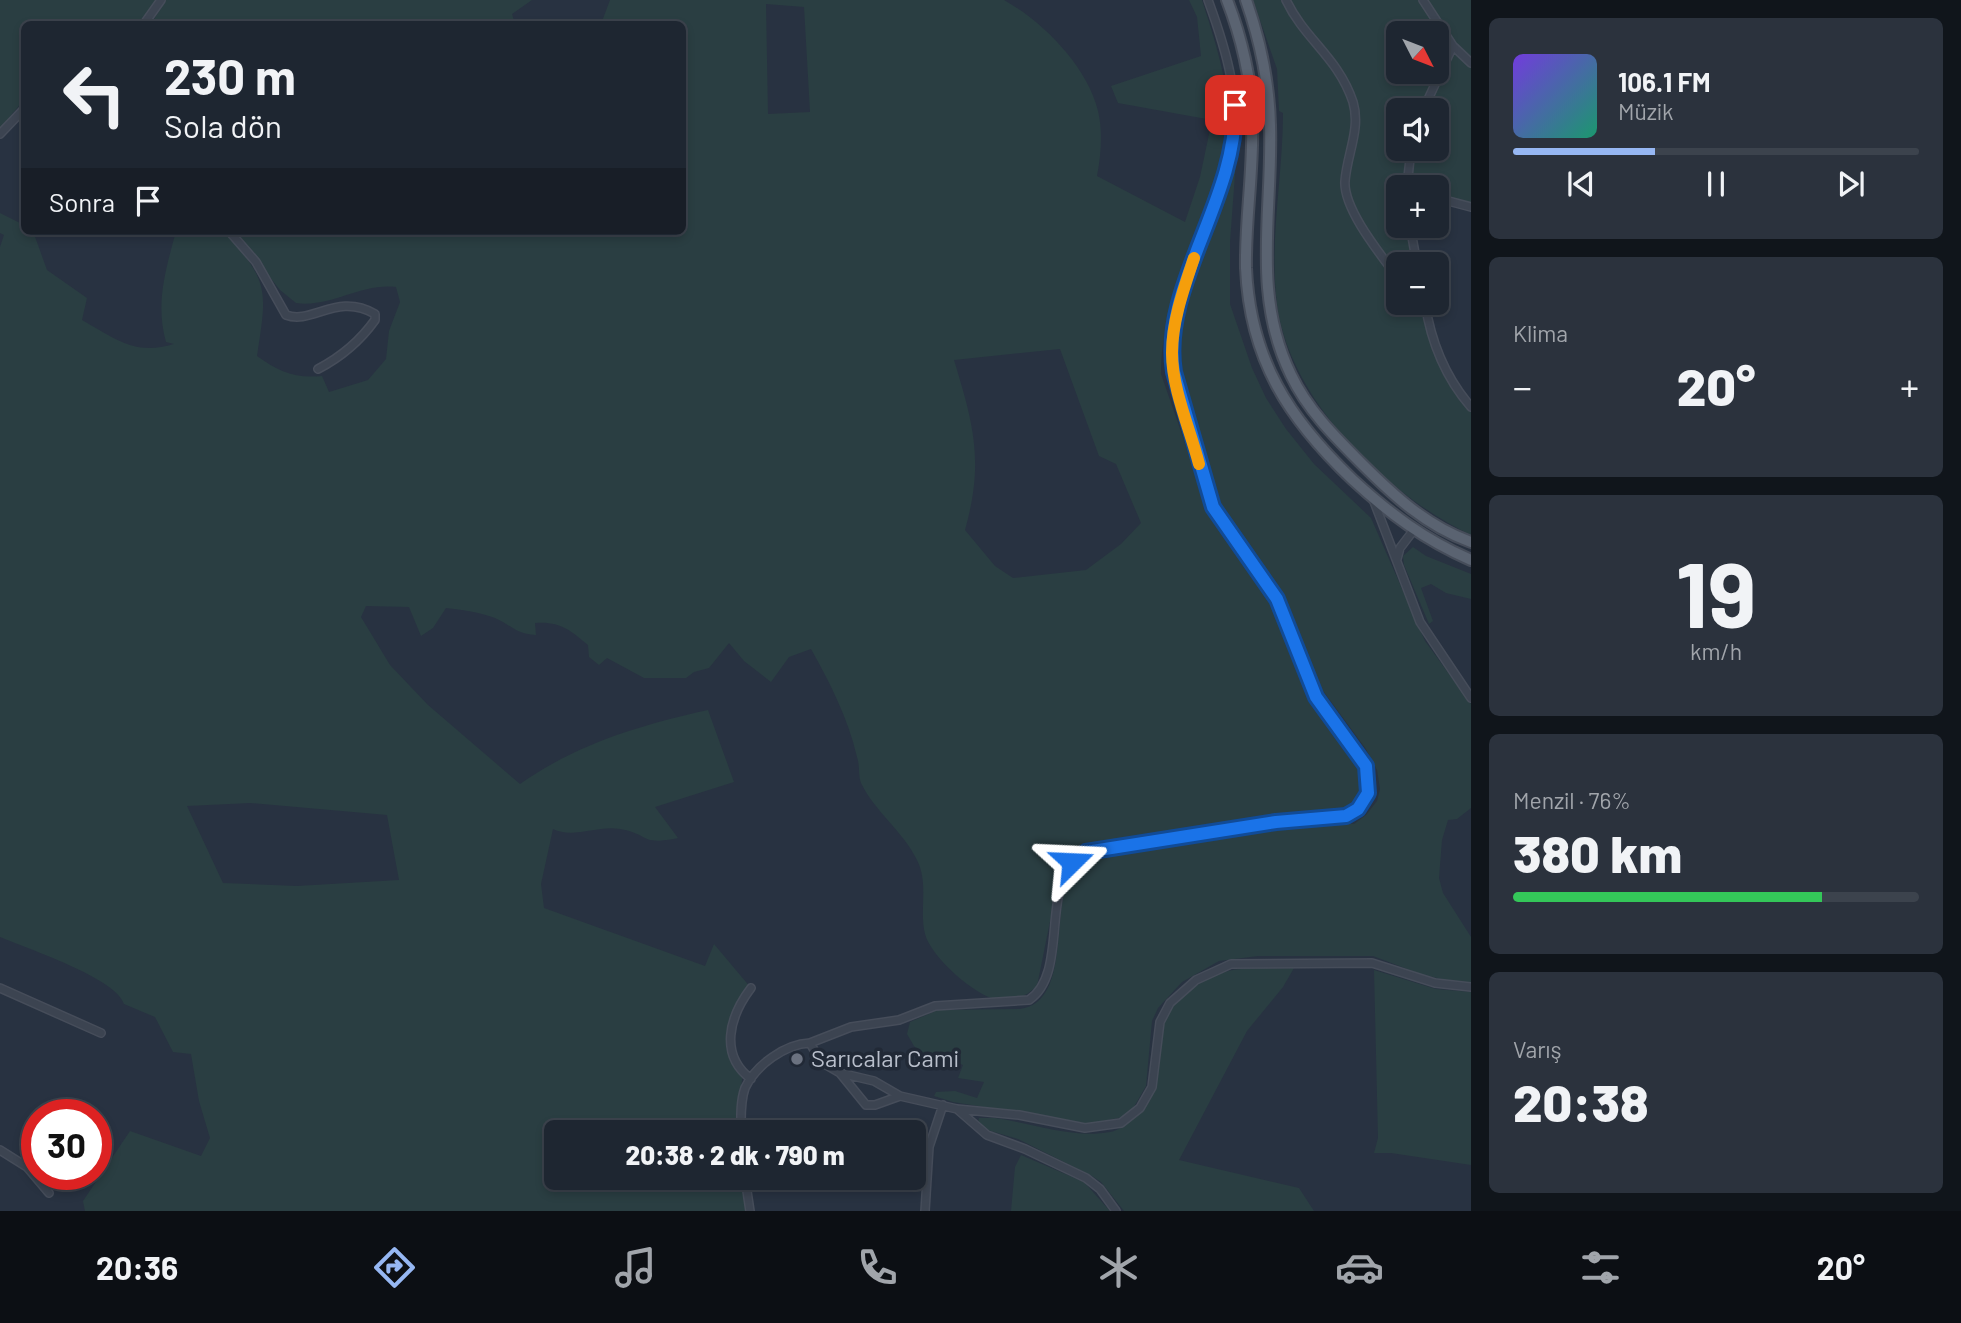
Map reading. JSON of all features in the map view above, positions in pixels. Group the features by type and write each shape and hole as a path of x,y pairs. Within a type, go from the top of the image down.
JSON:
{"main road":[{"path":"1227,0 1242,52 1252,105 1246,269 1253,320 1262,354 1283,398 1309,436 1373,499 1413,531 1471,560"},
{"path":"1246,0 1267,86 1270,135 1265,274 1270,319 1283,357 1307,404 1338,441 1417,514 1471,542"}],"street":[{"path":"146,21 161,0"},
{"path":"741,1120 742,1102 751,1079 788,1046 810,1044 851,1027 899,1020 935,1006 1030,1000 1045,981 1067,868 1086,852 1276,822 1346,816 1358,809 1368,793 1366,766 1316,697 1277,599 1213,507 1174,372 1172,351 1178,311 1196,252 1220,196 1234,133 1233,91 1224,50 1208,0"},
{"path":"1286,0 1301,27 1338,68 1346,83 1356,121 1345,181 1346,193 1356,216 1386,260"},
{"path":"1423,0 1453,46 1471,64"},
{"path":"1429,98 1453,46"},
{"path":"0,134 21,112"},
{"path":"1449,201 1471,207"},
{"path":"232,235 256,262 286,315 298,316 340,305 375,314 375,320 358,340 339,358 318,369"},
{"path":"1427,315 1443,368 1471,407"},
{"path":"1373,499 1425,631 1471,698"},
{"path":"1397,560 1400,548 1413,531"},
{"path":"810,1044 824,1065 840,1073 874,1081 900,1096 957,1109 1019,1115 1085,1129 1121,1123 1140,1108 1152,1087 1160,1022 1170,1003 1196,980 1231,964 1278,961 1372,963 1424,980 1471,988"},
{"path":"0,988 101,1034"},
{"path":"751,988 735,1012 731,1035 732,1057 751,1079"},
{"path":"840,1073 866,1105 875,1105 900,1096"},
{"path":"925,1211 929,1147 943,1105"},
{"path":"957,1109 987,1135 1025,1149 1086,1178 1100,1189 1116,1211"},
{"path":"0,1150 27,1167 49,1193"},
{"path":"747,1190 750,1211"}],"green space":[{"path":"0,0 156,0 140,21 21,21 21,104 0,128"},
{"path":"166,0 532,0 512,14 514,21 153,21"},
{"path":"610,0 1004,0 1048,33 1074,62 1084,78 1100,119 1101,144 1097,176 1185,222 1200,177 1212,120 1118,103 1111,86 1201,56 1197,17 1189,0 1202,0 1225,83 1227,145 1223,166 1169,313 1161,374 1211,518 1274,606 1312,698 1363,769 1366,783 1363,794 1353,806 1345,809 1206,825 1077,846 1064,852 1037,986 1019,998 998,1000 978,991 955,974 929,943 923,925 921,869 911,850 861,783 849,728 811,649 789,657 771,682 744,661 729,643 709,668 694,672 686,678 644,678 607,658 599,665 589,657 588,645 558,625 535,623 536,635 529,634 489,616 446,608 433,628 421,636 409,607 366,606 361,617 390,665 428,705 520,784 587,747 634,729 708,710 734,782 655,807 678,838 657,841 630,831 612,828 569,833 553,829 541,884 544,908 705,966 714,944 751,988 739,1005 731,1053 743,1073 737,1120 544,1120 544,1190 742,1190 746,1211 85,1211 83,1201 90,1190 112,1190 112,1158 130,1131 201,1156 210,1138 199,1101 191,1054 173,1052 155,1017 124,1004 105,984 88,974 0,937 0,247 4,235 0,233 0,213 21,224 21,235 34,235 47,270 87,298 82,320 126,344 148,348 174,344 166,342 162,300 175,235 227,235 250,262 261,288 263,316 257,356 287,373 322,376 329,392 368,380 386,359 389,331 400,302 396,287 370,289 309,304 296,303 280,290 236,235 686,235 686,21 602,21","holes":["766,4 804,7 810,112 768,114","1060,349 1099,456 1116,464 1141,523 1121,544 1086,570 1013,578 995,566 965,530 974,484 974,444 967,405 954,360","250,803 387,815 399,880 297,886 223,883 187,806"]},
{"path":"1253,0 1471,0 1471,207 1449,201 1449,175 1386,175 1386,238 1412,238 1415,252 1386,252 1386,315 1428,315 1434,343 1471,407 1471,535 1439,518 1407,496 1376,470 1347,440 1322,409 1301,375 1285,340 1275,280 1275,232 1283,113 1279,111 1277,69"},
{"path":"1236,161 1230,242 1230,304 1252,368 1266,398 1286,429 1314,464 1371,518 1425,641 1471,704 1471,808 1457,819 1448,820 1442,840 1439,878 1443,893 1471,937 1471,985 1423,975 1373,956 1258,956 1219,961 1182,982 1158,1008 1152,1021 1146,1086 1131,1112 1123,1117 1088,1124 953,1102 934,1096 936,1092 955,1091 977,1098 984,1082 958,1078 963,1065 942,1057 928,1059 914,1046 907,1034 910,1022 938,1010 1020,1009 1037,1002 1048,988 1054,968 1063,899 1068,880 1077,866 1093,858 1163,843 1354,824 1366,815 1377,801 1380,789 1377,770 1366,749 1318,684 1279,589 1227,523 1181,374 1180,339 1191,287 1222,208"},
{"path":"1413,547 1426,556 1471,574 1471,599 1446,593 1431,584 1421,588 1433,621 1429,624 1404,565 1403,556"},
{"path":"1250,968 1294,968 1283,987 1247,1031 1179,1160 1299,1188 1314,1211 1124,1211 1101,1182 1092,1176 1018,1139 984,1129 978,1123 979,1118 995,1118 1052,1130 1096,1134 1118,1129 1142,1111 1151,1099 1161,1031 1166,1017 1184,996 1200,984 1225,972"},
{"path":"1374,970 1436,989 1471,992 1471,1165 1374,1153 1378,1138"},
{"path":"1021,1155 1084,1182 1110,1211 1011,1211 1015,1167"}],"slow traffic":[{"path":"1194,258 1178,311 1172,351 1174,372 1199,464"}],"place":[{"name":"Sarıcalar Cami","path":"797,1059"}],"route":[{"path":"1072,862 1086,852 1276,822 1346,816 1358,809 1368,793 1366,766 1352,743 1316,697 1277,599 1227,531 1213,507 1174,372 1172,351 1178,311 1196,252 1220,196 1231,156 1235,105"}]}
